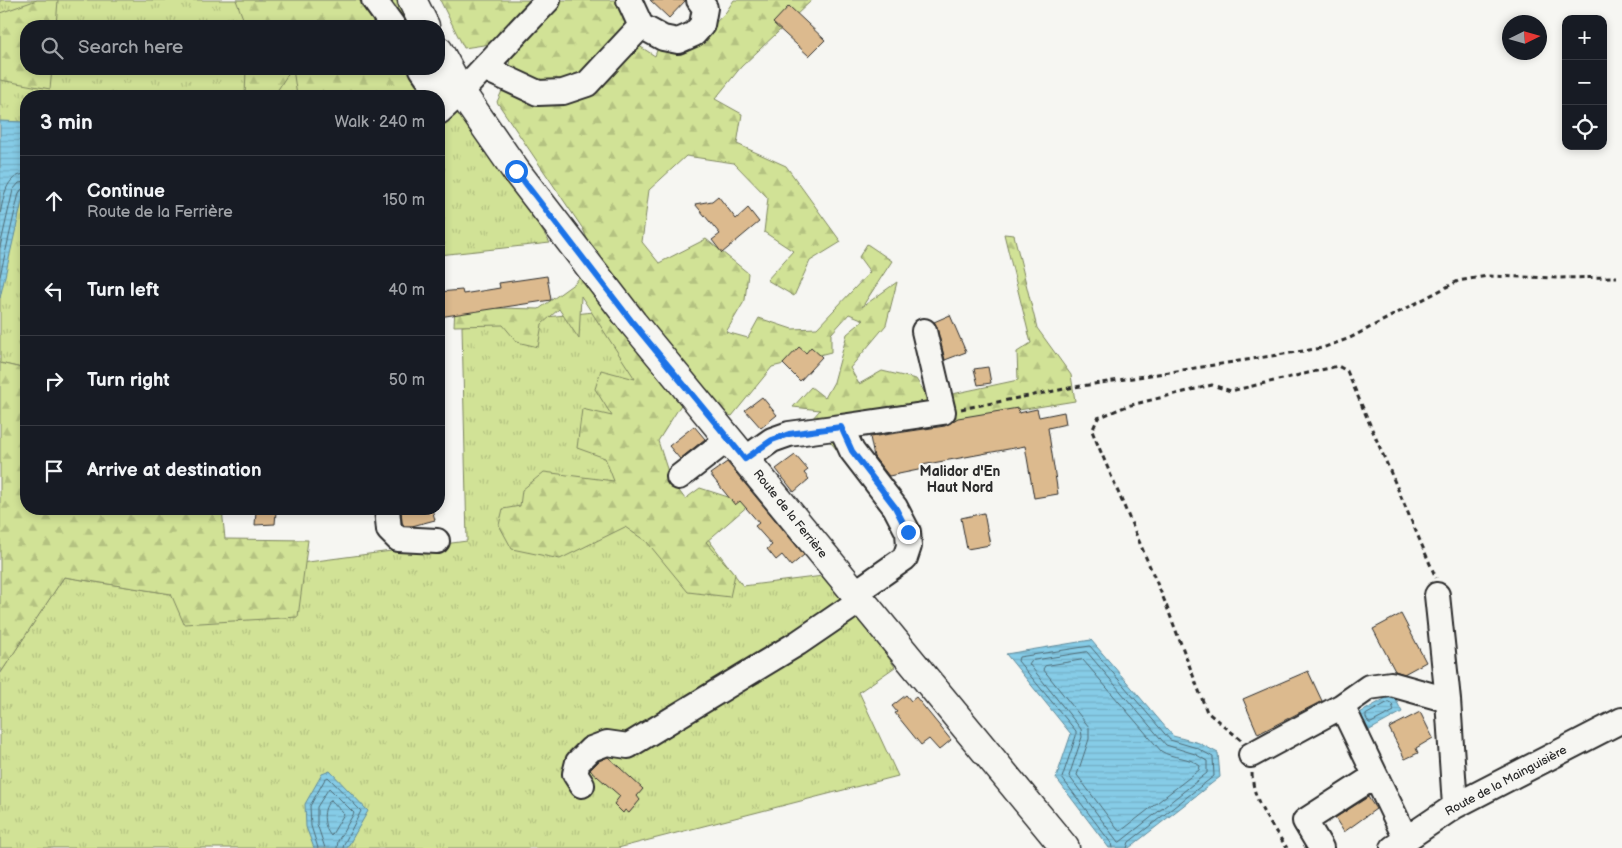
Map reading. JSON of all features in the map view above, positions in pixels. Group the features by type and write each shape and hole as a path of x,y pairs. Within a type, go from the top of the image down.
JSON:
{"main road":[{"path":"412,0 423,20"},
{"name":"Route de la Ferrière","path":"444,75 449,103 516,171 633,323 1064,848"}],"street":[{"path":"374,0 389,20"},
{"path":"449,103 548,0"},
{"path":"629,0 641,26 663,38 678,41 694,34 702,25 705,8 700,0"},
{"path":"484,68 538,92 563,92 587,84 641,26"},
{"path":"427,75 439,90"},
{"path":"679,477 736,449 789,434 943,412 924,331"},
{"path":"582,785 575,774 578,762 591,749 607,744 628,746 798,643 905,558 909,546 908,532 895,507 852,451 841,427"},
{"path":"388,515 389,530 398,539 437,541"},
{"path":"1437,595 1448,700 1455,806"},
{"path":"1251,755 1342,706 1369,687 1392,684 1448,700"},
{"path":"1342,706 1375,776 1400,843"},
{"name":"Route de la Mainguisière","path":"1400,843 1455,806 1622,720"},
{"path":"1321,848 1305,821 1375,776"}],"path":[{"path":"943,412 1075,387 1322,348 1350,338 1458,281 1487,276 1617,277"},
{"path":"1287,848 1258,805 1252,786 1251,755 1239,737 1208,712 1165,602 1092,432 1098,418 1127,406 1212,385 1231,391 1338,366 1347,371 1359,398 1436,579 1437,595"}],"green space":[{"path":"0,0 398,0 411,20 20,20 20,75 445,75 550,243 445,254 445,90 20,90 20,368 0,363"},
{"path":"37,0 58,0 56,20 20,20 20,75 51,75 50,89 0,80 0,13"},
{"path":"236,0 359,0 374,20 244,20"},
{"path":"440,0 623,0 627,36 583,78 538,88 509,75 510,41 464,48"},
{"path":"734,0 812,0 741,67 715,99 742,114 737,144 786,166 841,242 810,261 794,296 767,280 793,251 764,232 768,198 734,163 686,156 649,190 642,242 659,263 706,239 748,273 745,300 726,332 748,338 759,318 792,329 817,328 870,272 859,257 867,244 892,261 862,307 897,282 886,325 850,368 859,384 882,371 916,379 929,399 1018,380 1017,352 1031,343 1004,234 1014,235 1037,328 1071,375 1075,401 863,435 838,451 811,420 820,410 793,407 811,387 825,398 834,382 847,334 864,320 849,314 831,334 831,352 772,367 732,416 684,400 658,441 670,478 685,499 700,488 750,504 706,542 735,574 730,597 688,592 647,542 625,527 560,559 512,549 499,525 503,509 520,506 522,490 544,472 614,481 605,458 577,448 582,409 612,416 595,389 601,370 635,379 581,296 579,339 559,309 542,324 538,347 517,342 503,325 454,326 455,307 539,309 575,283 595,258 583,229 497,102 506,82 540,96 636,44 655,56 660,42 694,45 726,12"},
{"path":"246,75 287,75 278,90 245,90"},
{"path":"294,75 412,75 424,90 296,90"},
{"path":"603,311 674,393 637,443 743,586 831,575 895,667 859,692 898,776 618,848 0,848 0,674 64,577 172,594 293,564 467,541 462,326"},
{"path":"0,363 20,368 20,515 223,515 225,539 308,540 298,617 184,624 171,594 64,577 0,674"}],"water":[{"path":"0,121 20,122 20,210 0,298"},
{"path":"1091,640 1173,736 1199,743 1218,753 1220,777 1129,848 1109,848 1056,778 1071,734 1006,654"},
{"path":"1393,694 1402,712 1368,731 1358,714"},
{"path":"330,771 368,811 347,848 314,848 306,827 305,804 322,774"}],"building":[{"path":"650,0 686,0 669,18"},
{"path":"789,6 825,40 809,56 773,23"},
{"path":"718,196 736,219 748,208 759,222 722,253 712,240 720,234 695,204 712,201"},
{"path":"547,276 551,300 445,316 445,291 462,290 463,294 500,288 499,283"},
{"path":"950,315 966,352 945,360 934,322"},
{"path":"799,347 806,353 811,347 822,357 800,381 783,364"},
{"path":"988,367 991,383 978,385 974,369"},
{"path":"762,397 777,415 761,428 745,410"},
{"path":"1018,408 1019,413 1037,409 1039,417 1064,412 1066,424 1048,428 1058,494 1034,498 1025,446 922,465 923,469 889,476 874,457 870,437 945,426 958,418"},
{"path":"694,426 705,439 680,459 669,446"},
{"path":"795,455 808,470 804,473 809,479 794,492 776,469"},
{"path":"727,462 804,555 791,566 782,555 776,560 767,549 772,545 755,526 759,523 740,501 735,505 710,474"},
{"path":"984,513 990,545 967,549 961,518"},
{"path":"256,515 276,515 275,524 255,525"},
{"path":"401,515 434,515 435,520 412,526 404,526"},
{"path":"1401,614 1426,662 1404,674 1395,671 1373,629"},
{"path":"1308,671 1322,701 1258,734 1243,699"},
{"path":"906,695 911,701 916,697 951,740 939,750 929,739 921,745 895,713 897,712 892,706"},
{"path":"1420,712 1433,738 1416,748 1418,753 1405,759 1389,728"},
{"path":"608,757 643,789 637,796 640,800 629,813 625,810 623,813 614,804 620,796 590,770 599,761"},
{"path":"1368,797 1376,809 1344,832 1335,818"}],"district":[{"name":"Malidor d'En Haut Nord","path":"960,480"}],"route":[{"path":"516,171 633,323 745,459 772,440 789,434 841,427 852,451 895,507 908,532"}]}
